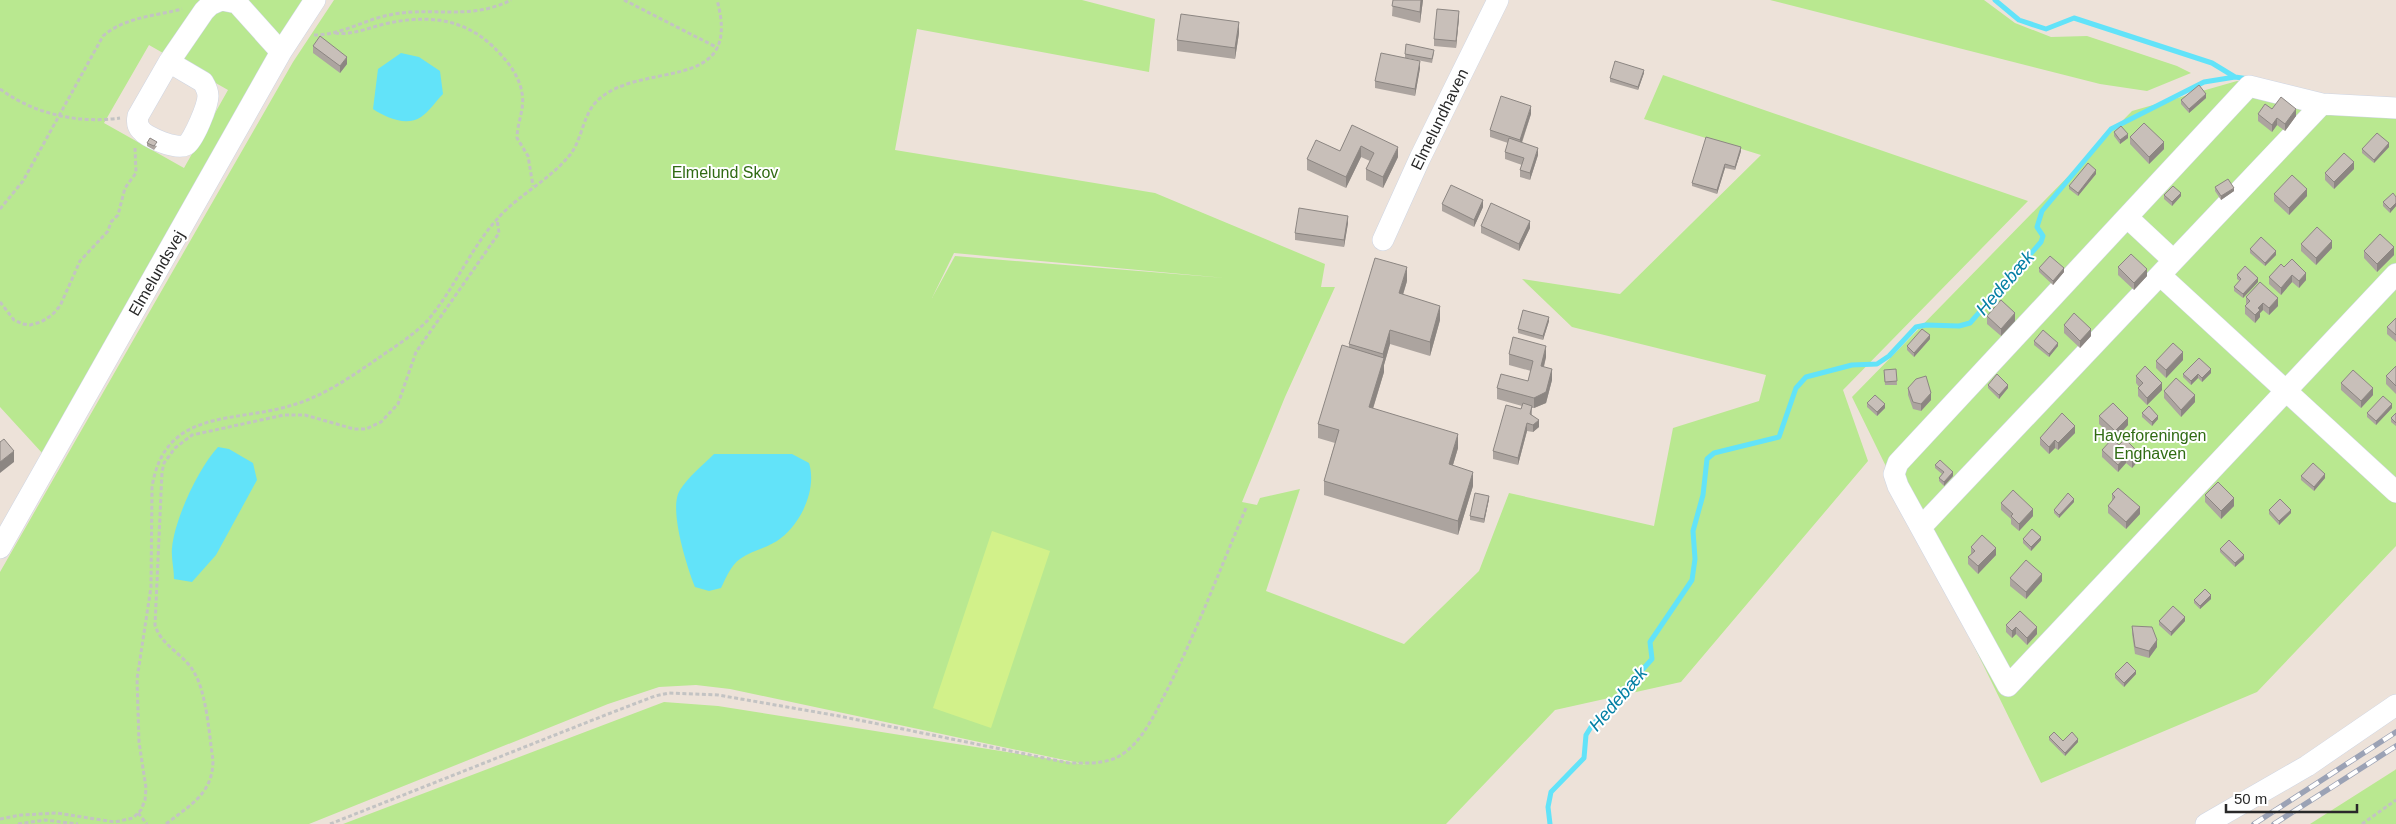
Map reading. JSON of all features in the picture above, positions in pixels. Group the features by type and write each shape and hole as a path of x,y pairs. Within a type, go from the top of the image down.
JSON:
{"street":[{"path":"170,62 203,82 207,89 208,98 193,138 188,144 181,147 171,146 144,134 137,124 138,116 170,62 210,5 221,0 237,4 286,43"},
{"name":"Elmelundsvej","path":"0,548 286,43 315,0"},
{"name":"Elmelundhaven","path":"1383,240 1420,158 1498,0"},
{"path":"2396,108 2322,104 2249,86 1898,463 1894,474 1898,486 1922,526 2008,686 2396,274"},
{"path":"1922,526 2322,104"},
{"path":"2128,218 2167,268 2285,390 2396,492"},
{"path":"2206,824 2307,766 2396,704"}],"path":[{"path":"286,43 317,35 334,33 403,12 466,13 481,11 510,0"},
{"path":"624,0 718,48"},
{"path":"0,819 21,815 57,813 125,822 138,813 145,800 146,788 139,742 136,679 151,587 152,487 155,472 164,449 177,436 204,423 280,408 312,398 376,360 426,322 497,218 571,155 585,120 594,104 602,97 632,84 677,72 705,61 718,48 722,32 717,0"},
{"path":"0,209 22,181 60,116 97,45 111,30 131,20 186,8"},
{"path":"334,33 344,34 393,22 428,19 454,22 468,27 494,46 520,82 523,104 517,138 528,156 533,186"},
{"path":"0,89 32,107 60,116 100,121 138,116"},
{"path":"0,302 14,320 30,325 41,322 52,315 60,306 80,261 108,231 111,222 118,215 125,188 136,172 134,154 140,141"},
{"path":"166,824 207,788 213,770 213,760 202,698 195,674 183,657 160,638 155,624 161,487 164,463 175,448 192,435 246,422 296,414 354,429 366,429 381,422 398,404 416,352 499,233 497,218"},
{"path":"330,824 654,696 692,693 768,704 839,716 1069,763 1098,763 1110,760 1124,753 1129,748 1157,709 1185,654 1246,508"},
{"path":"2362,824 2396,800"},
{"path":"138,813 147,824"},
{"path":"18,824 45,820 78,824"}],"green space":[{"path":"0,0 304,0 43,454 0,407","holes":["149,45 228,90 184,168 104,123"]},
{"name":"Elmelund Skov","path":"334,0 1082,0 1155,19 1149,72 917,29 895,150 1155,193 1325,264 1321,287 1335,287 1285,397 1242,502 1257,505 1260,498 1300,489 1266,591 1404,644 1479,571 1509,493 1654,526 1673,428 1759,401 1766,375 1572,327 1522,279 1620,294 1761,155 1644,119 1663,75 2028,201 1843,390 1868,461 1681,682 1555,710 1446,824 343,824 664,702 718,706 1088,765 730,689 696,685 659,687 608,704 309,824 0,824 0,572 293,62","holes":["954,253 1225,278 955,256 932,298"]},
{"path":"1770,0 1984,0 2015,23 2051,37 2087,36 2177,66 2191,73 2147,91 2100,84"},
{"name":"Haveforeningen Enghaven","path":"2237,81 2329,103 2396,103 2396,546 2257,692 2041,783 1852,397 2132,111"},
{"path":"992,531 1050,551 991,728 933,708"},
{"path":"2395,770 2396,824 2310,824"}],"water":[{"path":"401,53 419,57 440,71 443,94 424,115 409,121 390,118 373,109 378,69"},
{"path":"218,447 229,449 253,463 257,480 216,555 192,582 174,579 172,548 178,523 195,481 210,456"},
{"path":"714,454 792,454 809,463 811,483 806,504 789,531 766,547 740,559 731,568 721,588 709,591 695,587 680,538 676,510 677,499 683,485"}],"building":[{"path":"1393,0 1421,0 1420,12 1392,6"},
{"path":"1437,9 1459,11 1456,41 1434,39"},
{"path":"1181,14 1239,22 1235,48 1177,40"},
{"path":"320,36 347,57 340,66 313,46"},
{"path":"1406,44 1434,50 1432,59 1405,54"},
{"path":"1381,53 1420,61 1415,89 1375,81"},
{"path":"1615,61 1644,70 1638,87 1610,78"},
{"path":"2199,85 2206,94 2189,109 2181,100"},
{"path":"1501,96 1531,106 1520,140 1490,130"},
{"path":"2281,97 2296,109 2285,124 2277,118 2272,125 2258,114 2265,104 2272,109"},
{"path":"2144,123 2164,142 2149,157 2130,137"},
{"path":"1352,125 1398,147 1383,177 1366,169 1374,153 1361,146 1346,177 1307,159 1316,140 1340,151"},
{"path":"2121,126 2128,134 2120,140 2114,132"},
{"path":"2377,133 2389,143 2374,160 2362,149"},
{"path":"1706,137 1741,147 1735,167 1725,164 1717,190 1692,183"},
{"path":"150,138 157,142 154,146 147,143"},
{"path":"1509,138 1538,148 1530,173 1520,170 1524,158 1505,152"},
{"path":"2344,153 2354,162 2334,182 2325,173"},
{"path":"2088,163 2096,170 2078,193 2069,186"},
{"path":"2292,175 2307,189 2289,208 2274,194"},
{"path":"2228,179 2234,188 2221,196 2215,187"},
{"path":"1451,185 1483,200 1474,220 1442,204"},
{"path":"2173,186 2181,193 2172,202 2164,195"},
{"path":"2393,193 2396,197 2396,203 2390,209 2383,202"},
{"path":"1491,203 1530,221 1519,244 1481,226"},
{"path":"1299,208 1348,216 1344,240 1295,233"},
{"path":"2317,227 2332,241 2316,258 2301,244"},
{"path":"2380,234 2394,247 2377,264 2364,251"},
{"path":"2261,237 2276,251 2265,263 2250,249"},
{"path":"2131,254 2147,269 2134,283 2118,267"},
{"path":"2050,256 2064,268 2053,281 2039,268"},
{"path":"1375,258 1407,267 1399,293 1440,306 1430,342 1390,330 1383,354 1349,344"},
{"path":"2292,259 2306,273 2299,281 2292,275 2281,288 2269,277 2281,264 2284,267"},
{"path":"2245,266 2258,278 2243,294 2234,287 2241,279 2237,275"},
{"path":"2260,282 2278,298 2269,308 2263,303 2255,315 2245,306 2250,301 2246,297"},
{"path":"2001,300 2015,313 2001,329 1987,316"},
{"path":"1523,310 1549,317 1543,336 1518,329"},
{"path":"2074,313 2091,329 2080,341 2064,325"},
{"path":"2396,318 2396,335 2387,327"},
{"path":"1922,329 1930,335 1914,353 1907,346"},
{"path":"2043,330 2058,343 2049,354 2034,341"},
{"path":"1513,337 1546,346 1541,366 1552,369 1546,392 1534,398 1497,388 1501,374 1528,381 1533,361 1509,354"},
{"path":"2173,343 2183,352 2166,370 2156,361"},
{"path":"1342,345 1384,358 1369,407 1458,434 1449,464 1473,472 1458,521 1324,481 1339,430 1318,424"},
{"path":"2199,358 2211,369 2202,378 2198,374 2191,381 2183,374"},
{"path":"2145,366 2162,383 2147,398 2138,388 2143,383 2136,376"},
{"path":"2396,366 2396,386 2386,376"},
{"path":"1896,369 1897,381 1885,382 1884,370"},
{"path":"2353,370 2373,388 2361,401 2341,383"},
{"path":"1997,374 2008,385 1999,395 1988,385"},
{"path":"1926,376 1931,393 1921,404 1913,402 1908,388 1916,379"},
{"path":"2176,378 2195,395 2181,410 2164,391"},
{"path":"1875,395 1885,404 1877,412 1867,403"},
{"path":"2383,396 2392,404 2376,421 2367,413"},
{"path":"1523,403 1532,406 1530,414 1539,420 1533,425 1527,423 1518,458 1493,451 1506,405 1521,409"},
{"path":"2113,403 2128,418 2115,431 2099,416"},
{"path":"2149,406 2158,416 2152,422 2142,413"},
{"path":"2062,413 2075,426 2058,443 2055,440 2049,447 2040,438"},
{"path":"2396,413 2396,423 2391,418"},
{"path":"4,439 14,451 0,462 0,442"},
{"path":"2112,439 2119,445 2125,439 2139,453 2132,461 2126,456 2118,465 2102,450"},
{"path":"1940,460 1953,472 1944,482 1939,478 1944,472 1935,465"},
{"path":"2313,463 2325,474 2314,487 2301,476"},
{"path":"2218,482 2234,498 2221,511 2205,495"},
{"path":"2118,488 2140,507 2126,522 2108,506 2115,497 2112,494"},
{"path":"2013,490 2033,509 2019,524 2011,516 2013,514 2001,503"},
{"path":"1475,493 1489,496 1484,519 1470,516"},
{"path":"2068,493 2074,499 2059,515 2054,510"},
{"path":"2280,499 2291,510 2279,521 2269,510"},
{"path":"2032,529 2041,537 2031,547 2023,539"},
{"path":"1982,535 1996,548 1978,566 1968,557 1975,551 1971,547"},
{"path":"2229,540 2244,555 2235,563 2220,549"},
{"path":"2026,560 2042,574 2026,592 2010,578"},
{"path":"2205,589 2211,595 2200,606 2194,600"},
{"path":"2173,606 2185,617 2171,632 2159,621"},
{"path":"2020,611 2037,627 2027,638 2016,627 2012,631 2006,625"},
{"path":"2132,626 2152,627 2157,640 2149,651 2135,647"},
{"path":"2127,662 2136,671 2124,683 2115,674"},
{"path":"2054,732 2063,741 2072,732 2078,739 2065,753 2049,737"}],"waterway":[{"path":"1995,0 2019,20 2046,29 2074,18 2212,63 2235,77"},
{"name":"Hedebæk","path":"1550,824 1548,807 1551,792 1584,758 1586,735 1591,727 1652,659 1650,642 1692,580 1695,559 1693,531 1703,495 1707,459 1714,453 1779,437 1796,388 1806,377 1852,365 1877,364 1889,356 1916,327 1926,325 1959,326 1970,323 2041,242 2043,236 2037,227 2042,211 2111,129 2204,82 2235,77 2249,79"}],"railway":[{"path":"2254,824 2396,732"},
{"path":"2274,824 2396,746"}]}
